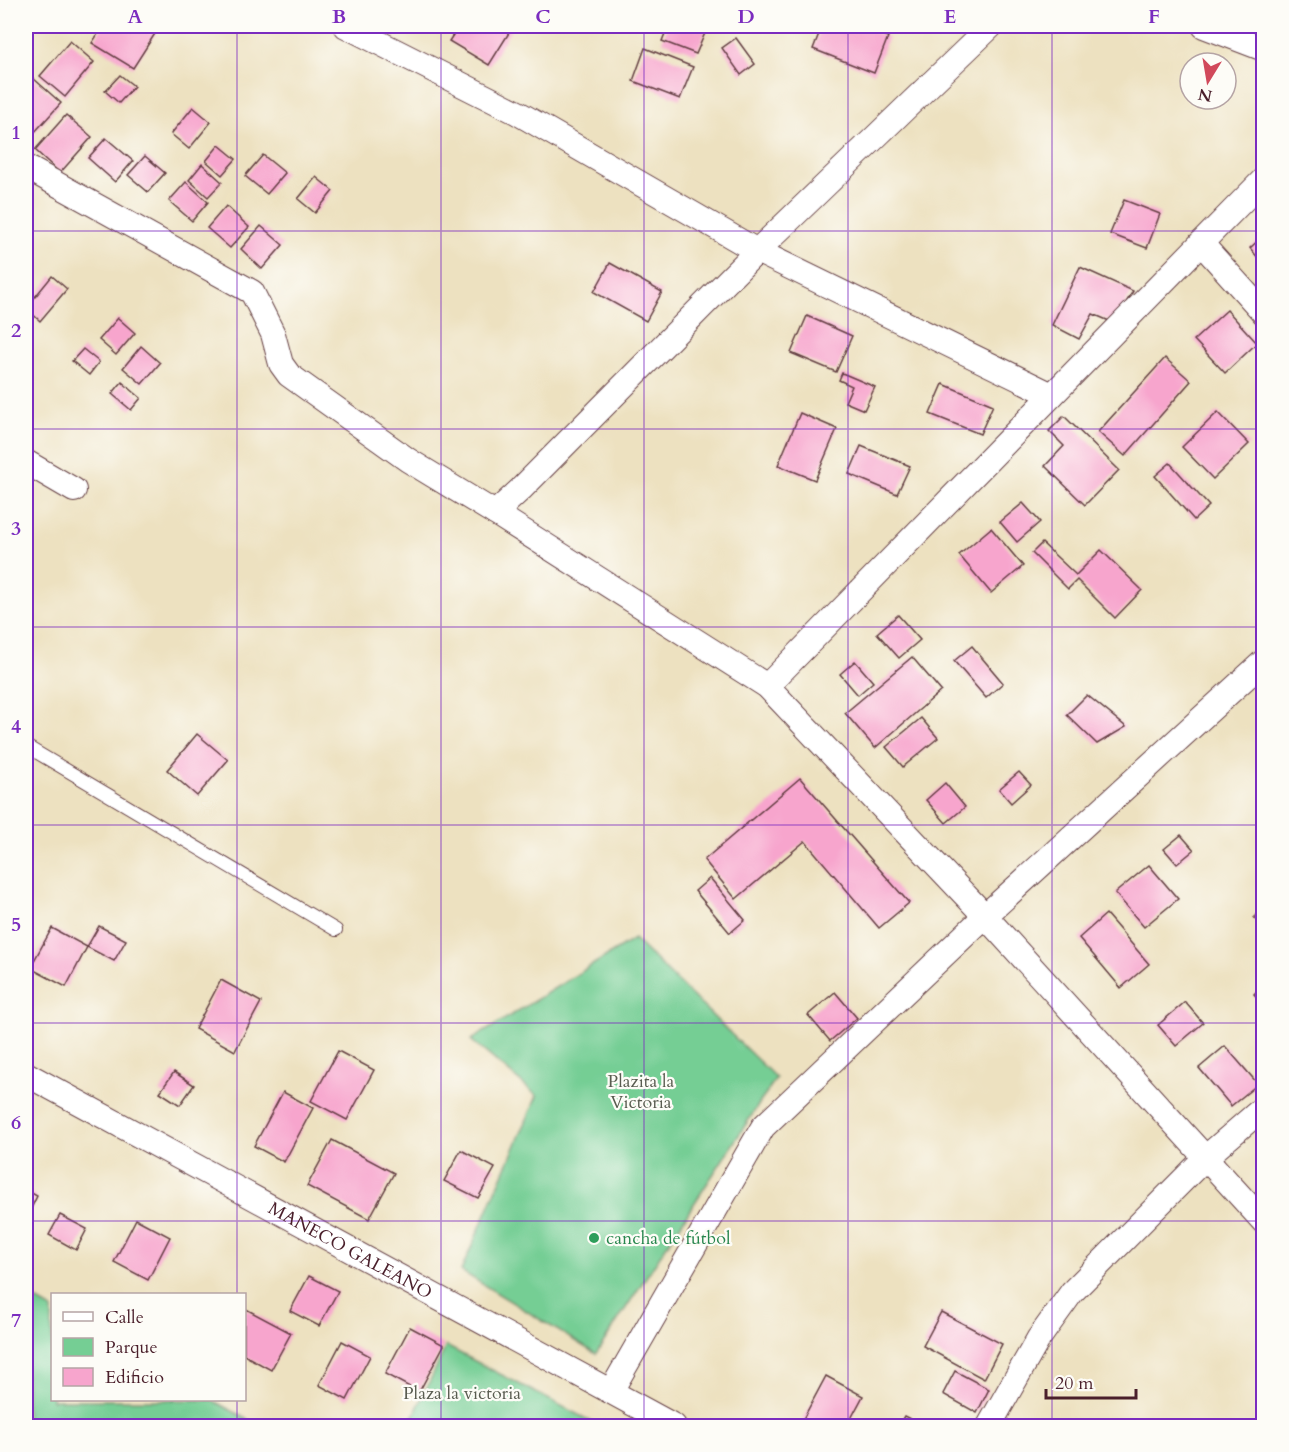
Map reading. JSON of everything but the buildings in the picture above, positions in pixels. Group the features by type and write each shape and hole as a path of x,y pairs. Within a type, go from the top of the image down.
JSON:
{"street":[{"path":"346,26 518,113 757,251 1052,395"},
{"path":"495,513 757,251 991,26"},
{"path":"1204,26 1263,49"},
{"path":"26,167 252,292 273,334 280,364 290,375 408,460 767,686 986,916 1263,1222"},
{"path":"767,686 1263,179"},
{"path":"1201,243 1263,313"},
{"path":"26,462 74,490"},
{"path":"611,1391 763,1127 986,916 1263,661"},
{"name":"MANECO GALEANO","path":"26,1074 674,1426"},
{"path":"989,1426 1039,1338 1072,1292 1204,1158 1263,1107"}],"lane":[{"path":"26,746 336,930"}],"green space":[{"name":"Plazita la Victoria","path":"634,939 776,1078 596,1354 461,1271 537,1096 471,1040"},
{"path":"26,1294 51,1308 51,1401 214,1401 260,1426 26,1426"},
{"name":"Plaza la victoria","path":"446,1346 600,1426 409,1426"}],"place":[{"name":"cancha de fútbol","path":"594,1238"}]}
